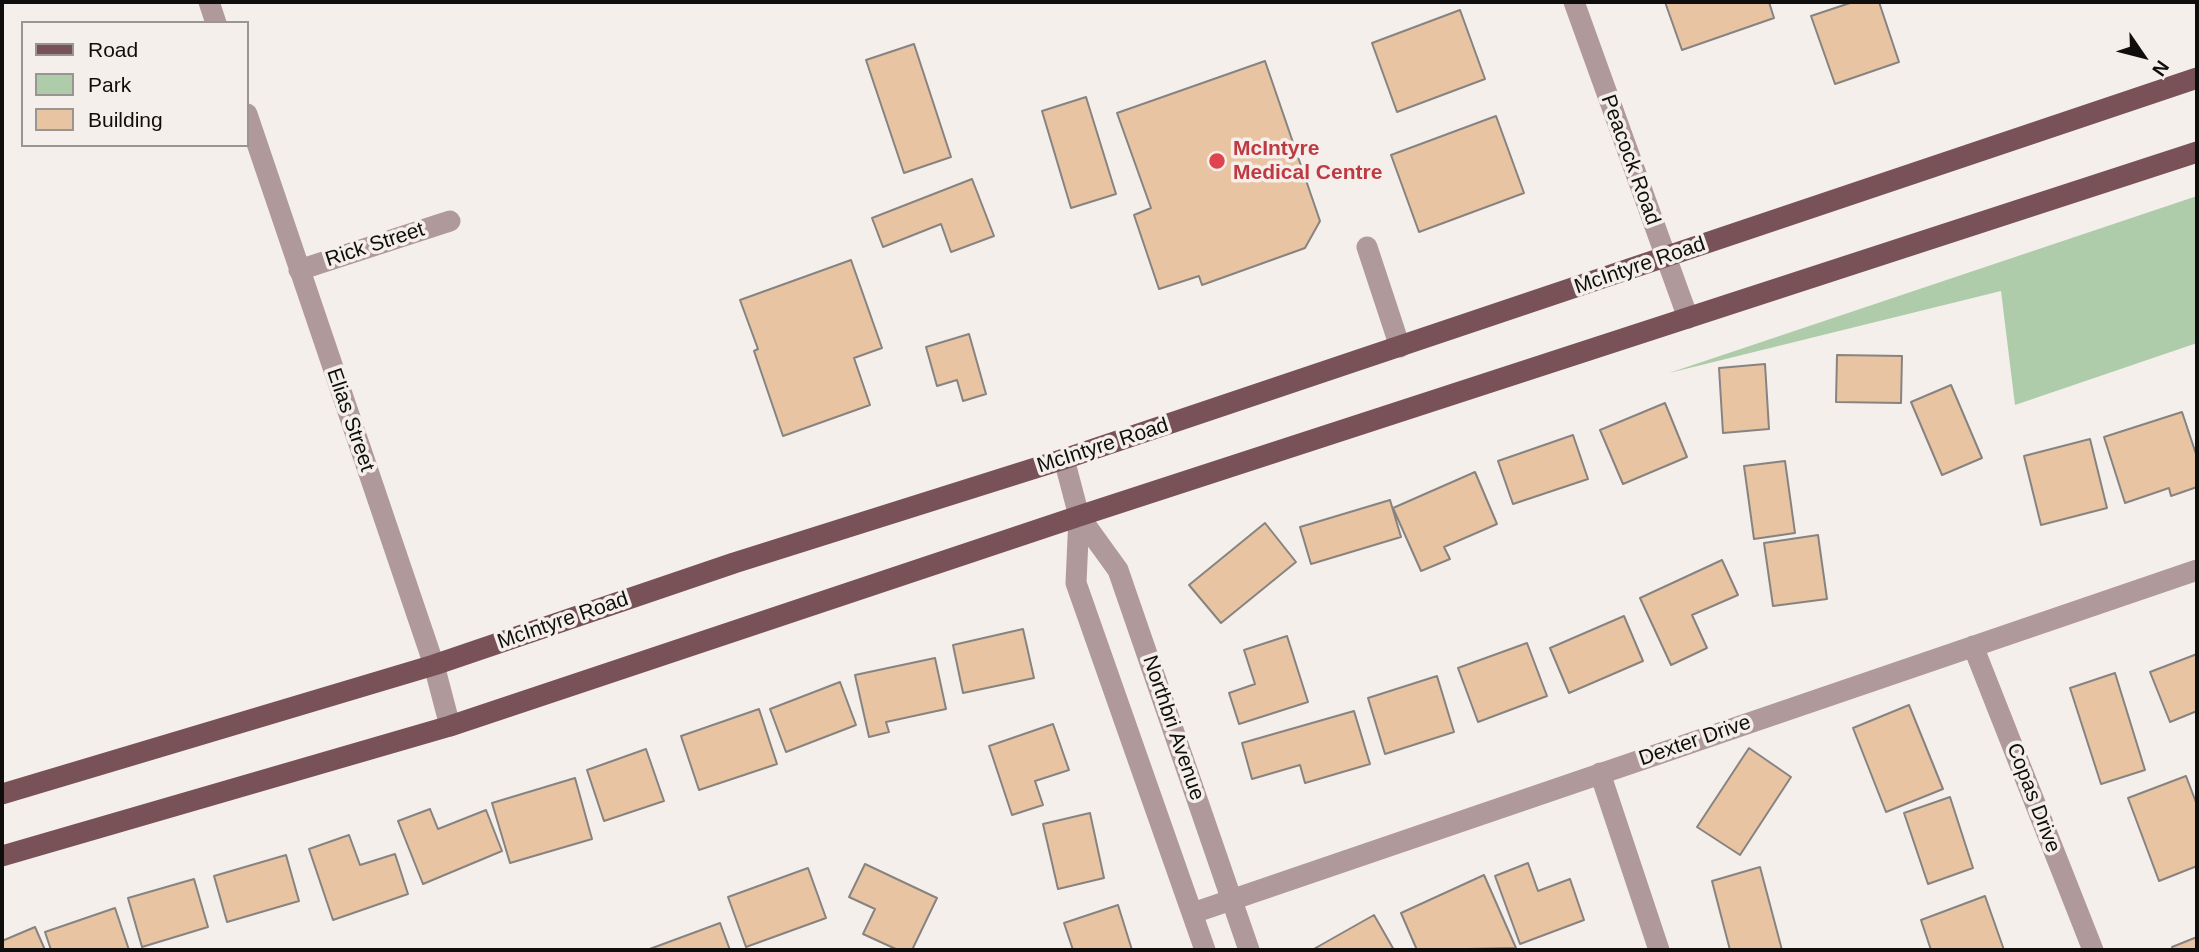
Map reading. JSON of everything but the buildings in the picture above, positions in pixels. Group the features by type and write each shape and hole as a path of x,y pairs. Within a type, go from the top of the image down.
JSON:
{"main road":[{"name":"McIntyre Road","path":"2,794 434,665 734,563 1064,459 2197,78"},
{"path":"2,856 450,726 1079,516 2197,152"}],"street":[{"path":"209,2 215,21"},
{"name":"Peacock Road","path":"1574,2 1688,318"},
{"name":"Elias Street","path":"248,117 434,665 450,726"},
{"name":"Rick Street","path":"299,270 450,221"},
{"path":"1367,247 1400,346"},
{"name":"Northbri Avenue","path":"1064,459 1079,516 1076,583 1205,950"},
{"name":"Northbri Avenue","path":"1079,516 1118,570 1249,950"},
{"name":"Dexter Drive","path":"1193,914 1232,898 2197,570"},
{"name":"Copas Drive","path":"1973,646 2093,950"},
{"path":"1600,773 1659,950"}],"green space":[{"path":"2197,196 2197,343 2015,405 2001,291 1669,373"}],"place":[{"name":"McIntyre Medical Centre","path":"1217,161"}]}
